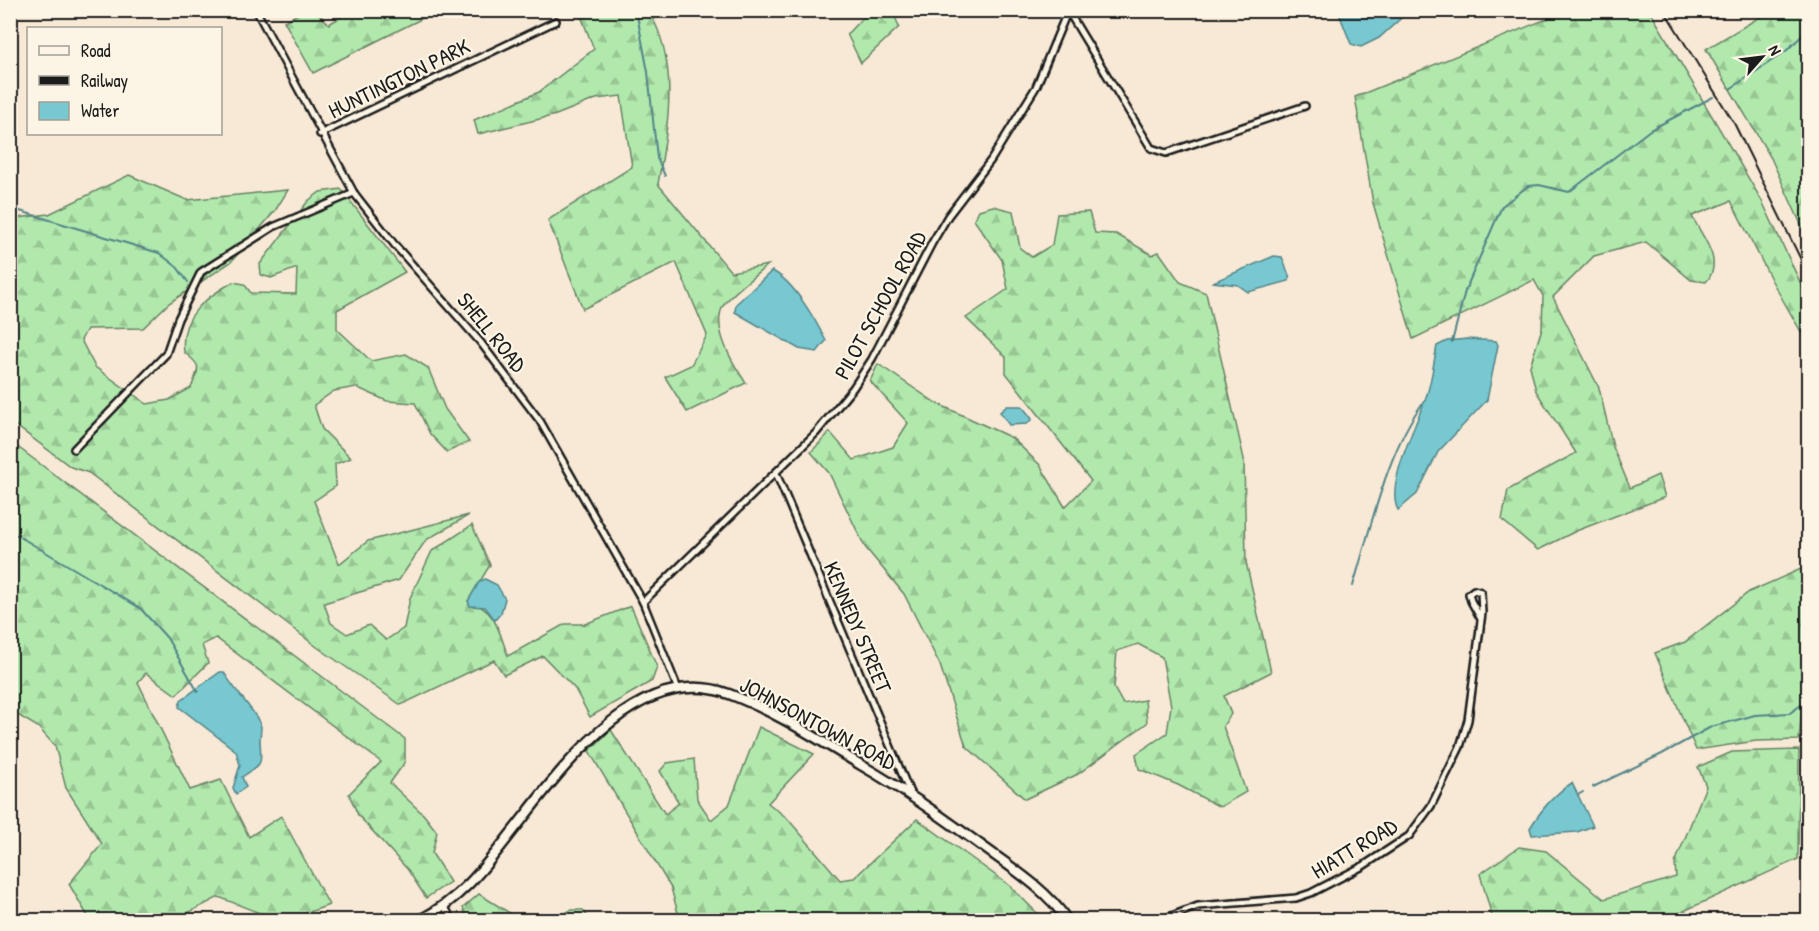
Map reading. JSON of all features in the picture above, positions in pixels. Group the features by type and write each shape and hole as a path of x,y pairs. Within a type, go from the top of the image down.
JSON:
{"street":[{"name":"SHELL ROAD","path":"256,10 320,134 354,193 394,244 481,343 540,421 643,602 678,690"},
{"path":"1068,11 1151,148 1157,152 1166,153 1305,106"},
{"name":"PILOT SCHOOL ROAD","path":"643,602 776,473 829,418 866,369 948,216 991,160 1036,87 1068,11"},
{"name":"HUNTINGTON PARK","path":"320,134 556,21"},
{"path":"74,449 166,354 178,319 201,272 273,227 354,193"},
{"name":"KENNEDY STREET","path":"776,473 910,793"},
{"name":"HIATT ROAD","path":"1161,921 1198,906 1296,898 1311,893 1363,866 1408,836 1431,806 1460,747 1468,720 1481,619 1482,595 1480,591 1474,590 1469,594 1481,619"},
{"name":"JOHNSONTOWN ROAD","path":"420,921 445,907 468,886 553,780 599,731 622,713 651,697 678,690 701,688 737,698 910,793 1032,882 1066,921"},
{"path":"445,907 452,921"},
{"path":"1804,921 1809,918"}],"green space":[{"path":"306,10 315,11 329,24 351,11 437,11 313,73 284,21"},
{"path":"579,11 649,11 659,32 668,74 668,118 658,184 731,272 768,265 731,296 723,306 720,315 725,346 746,383 687,412 665,377 691,365 707,335 676,262 583,309 548,220 632,167 621,96 596,99 556,115 478,134 474,120 539,92 594,49"},
{"path":"869,11 893,11 899,27 861,63 847,34"},
{"path":"1566,11 1650,11 1762,201 1808,299 1808,344 1772,281 1731,201 1692,216 1713,257 1711,274 1706,282 1691,280 1646,242 1594,256 1553,297 1599,388 1613,447 1630,488 1658,475 1665,497 1576,531 1538,550 1502,520 1508,490 1576,453 1536,391 1530,366 1542,328 1543,296 1534,280 1413,339 1373,203 1355,97"},
{"path":"1770,11 1808,11 1808,240 1771,158 1706,49"},
{"path":"129,175 187,200 288,190 275,211 231,262 169,303 143,328 87,329 81,340 95,367 147,404 169,400 191,388 198,368 197,364 184,352 186,329 196,310 213,295 233,282 244,284 251,293 296,294 297,268 271,278 261,275 260,264 308,201 320,192 341,189 405,272 337,310 337,329 371,361 406,354 428,368 445,409 469,442 447,452 430,434 415,403 387,401 356,387 334,391 314,405 322,429 351,458 335,464 336,486 314,501 339,564 368,541 469,515 426,540 399,580 324,603 331,623 347,634 369,625 386,640 404,628 410,598 432,551 472,525 490,565 468,601 478,605 491,616 499,630 508,656 565,624 585,624 631,606 657,667 652,681 590,717 575,689 543,656 504,675 494,660 401,705 317,647 89,473 71,467 11,422 10,219 49,214"},
{"path":"993,206 1013,211 1020,248 1032,257 1052,245 1057,214 1089,212 1095,233 1116,234 1152,255 1159,252 1180,282 1206,293 1244,459 1246,562 1271,672 1224,696 1231,714 1223,726 1246,792 1220,807 1178,785 1139,769 1136,754 1167,733 1171,706 1162,657 1138,644 1117,651 1114,688 1123,704 1145,700 1147,723 1078,774 1025,799 966,746 940,665 904,594 865,547 829,473 811,452 830,432 854,460 893,447 908,423 870,381 878,364 936,403 1012,438 1040,465 1065,507 1091,481 1006,373 1006,357 966,318 1008,289 1002,260 974,220 979,210"},
{"path":"11,442 405,739 405,762 390,783 424,815 437,832 432,853 450,882 426,898 408,870 358,815 349,794 381,762 216,638 202,645 208,663 176,695 146,673 138,682 190,790 221,780 249,837 281,816 329,905 287,920 277,920 219,897 174,920 90,920 69,884 102,844 66,788 55,746 38,727 11,711"},
{"path":"1808,566 1808,702 1802,709 1799,740 1756,741 1696,750 1655,653 1685,642 1749,592"},
{"path":"759,727 814,754 768,803 787,818 840,880 854,878 917,819 1009,885 1044,920 680,920 671,888 589,751 611,730 665,814 679,803 660,771 667,763 694,759 697,799 711,820 729,805"},
{"path":"1799,750 1798,859 1664,920 1493,920 1480,874 1519,847 1546,851 1604,899 1676,877 1675,863 1706,786 1698,767 1732,752"},
{"path":"479,894 521,920 469,920 463,908"},
{"path":"571,910 583,910 590,920 552,920"}],"water":[{"path":"1338,10 1409,11 1379,38 1361,47 1351,44"},
{"path":"1274,256 1282,257 1289,281 1248,292 1238,285 1213,282"},
{"path":"772,271 796,292 826,341 817,352 799,349 735,312 736,304"},
{"path":"1467,339 1496,341 1498,345 1487,400 1438,452 1417,494 1398,510 1395,499 1399,468 1428,391 1437,346 1447,341"},
{"path":"1007,406 1022,406 1032,419 1027,424 1009,425 1000,412"},
{"path":"485,579 497,585 505,599 501,613 495,620 485,607 470,606 468,601 479,582"},
{"path":"220,672 224,672 261,727 259,764 242,777 246,787 236,794 233,788 240,765 236,751 179,707 181,700"},
{"path":"1572,783 1593,826 1577,832 1532,835 1530,828 1543,809 1559,792"}],"waterway":[{"path":"636,10 648,72 657,158 665,176"},
{"path":"965,10 970,14"},
{"path":"1730,89 1786,51 1808,30"},
{"path":"1452,342 1465,291 1502,206 1528,186 1539,185 1569,192 1650,130 1713,97"},
{"path":"10,208 159,253 177,267 188,282"},
{"path":"1353,586 1390,465 1400,442 1425,400"},
{"path":"10,531 140,608 167,638 198,692"},
{"path":"1593,787 1662,754 1711,727 1755,715 1790,713 1808,700"},
{"path":"1578,795 1583,792"},
{"path":"722,920 725,917"}],"railway":[{"path":"1664,10 1734,123 1808,274"}]}
